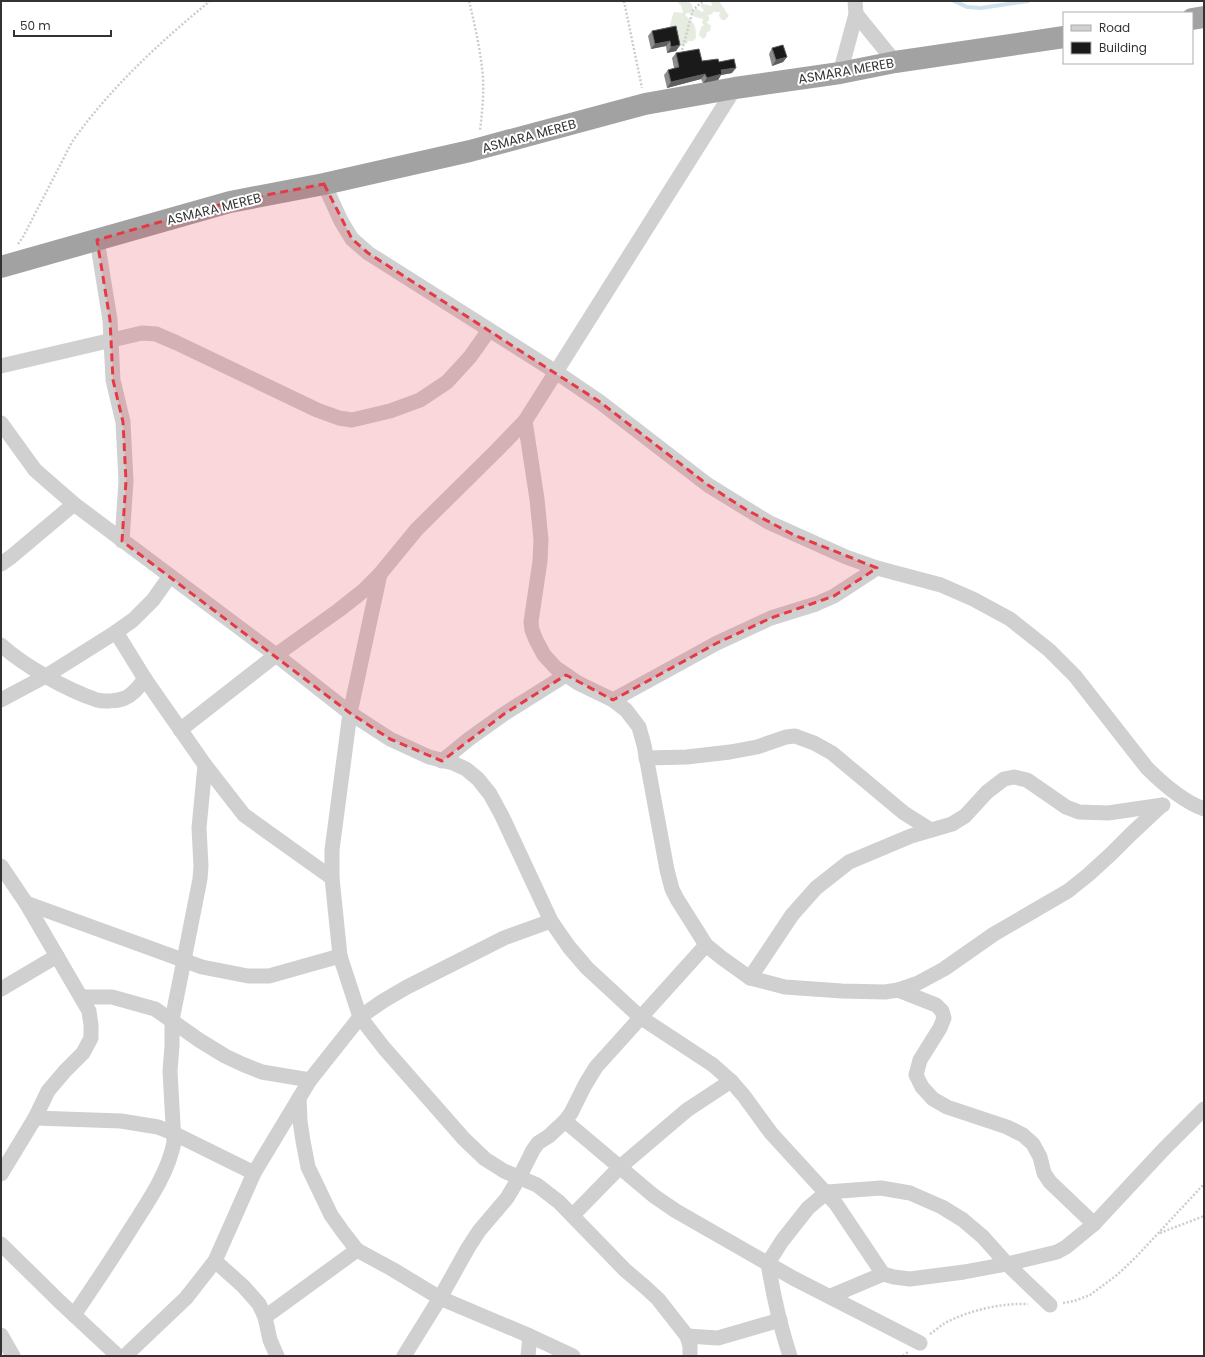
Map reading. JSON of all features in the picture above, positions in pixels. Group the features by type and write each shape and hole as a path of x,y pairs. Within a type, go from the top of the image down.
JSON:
{"highway":[{"path":"1193,18 1204,17"},
{"name":"ASMARA MEREB","path":"1,267 230,202 324,184 470,151 645,104 735,88 840,73 895,62 1063,37"}],"street":[{"path":"855,8 895,62"},
{"path":"840,73 855,8"},
{"path":"180,730 276,655 339,610 380,574 417,529 525,421 735,88"},
{"path":"324,184 341,221 352,239 368,253 556,372 600,402 708,485 745,509 794,535 846,557 877,568 941,585 973,599 1010,619 1049,650 1075,676 1158,780 1186,800 1204,809"},
{"path":"97,240 110,320 113,380 123,422 126,481 122,541"},
{"path":"1,366 142,332 156,334 317,410 339,418 352,420 390,411 420,400 447,382 470,357 489,330"},
{"path":"525,421 537,499 541,540 540,561 531,622 536,640 544,655 556,668 578,683 613,700 626,710 639,727 644,744 667,870 672,889 706,945 750,978 784,987 842,991 885,992 898,990 918,983 944,969 994,934 1068,891 1111,854 1130,834 1162,805"},
{"path":"1,423 35,470 74,504 276,655 350,713 390,739 429,757 453,763 466,769 478,779 490,794 512,836 551,921 569,946 587,968 640,1017 713,1065 731,1081 744,1096 771,1134 827,1192 883,1274"},
{"path":"1,564 74,504"},
{"path":"613,700 717,643 771,618 816,604 834,596 877,568"},
{"path":"380,574 350,713 332,850 332,878 340,956 360,1017 384,1048 464,1139 485,1159 504,1172 537,1185 546,1191 573,1215 625,1270 658,1299 687,1336 690,1346 690,1356"},
{"path":"1,700 46,676 133,620 153,600 170,576"},
{"path":"116,632 145,679 180,730 244,815 332,878"},
{"path":"1,645 46,676 99,700 125,698 145,679"},
{"path":"442,761 469,739 504,714 566,674"},
{"path":"646,758 687,757 730,752 757,748 786,737 795,736 814,743 832,753 904,813 931,830"},
{"path":"74,1315 143,1210 172,1153 174,1142 170,1071 172,1020 201,866 199,828 205,765"},
{"path":"750,978 792,915 816,888 848,862 911,836 952,824 965,816 987,792 1004,779 1014,777 1027,780 1066,807 1080,812 1108,813 1186,800"},
{"path":"1,866 26,903 89,1011 91,1025 91,1038 83,1053 48,1091 35,1118 1,1174"},
{"path":"26,903 202,967 235,974 248,976 269,976 340,956"},
{"path":"126,1356 186,1298 215,1260 254,1173 310,1080 360,1017 407,986 504,938 551,921"},
{"path":"404,1356 479,1231 507,1198 535,1146 565,1121 571,1113 585,1084 596,1067 706,945"},
{"path":"1,989 57,956"},
{"path":"898,990 936,1005 942,1011 944,1018 940,1028 920,1060 916,1075 922,1087 932,1099 948,1107 1023,1135 1033,1144 1040,1157 1044,1173 1050,1182 1094,1224"},
{"path":"81,997 112,996 155,1009 199,1040 225,1056 242,1064 262,1072 310,1080"},
{"path":"573,1215 620,1167 687,1110 731,1081"},
{"path":"299,1098 302,1134 308,1167 331,1215 342,1232 357,1250 440,1298 573,1356"},
{"path":"831,1296 883,1274 910,1279 964,1272 1007,1264 1057,1252 1066,1247 1094,1224 1164,1149 1204,1109"},
{"path":"35,1118 121,1121 158,1127 254,1173"},
{"path":"565,1121 654,1196 676,1211 793,1278 831,1296 920,1343"},
{"path":"790,1356 771,1283 768,1263 782,1241 808,1208 827,1192 881,1188 910,1193 942,1207 984,1237 1007,1264 1050,1305"},
{"path":"1,1244 48,1291 118,1356"},
{"path":"265,1316 357,1250"},
{"path":"215,1260 243,1286 259,1304 265,1316 270,1340 277,1356"},
{"path":"687,1336 718,1338 780,1320"},
{"path":"1,1335 13,1356"},
{"path":"528,1356 530,1336"}],"path":[{"path":"16,246 23,237 79,131 108,97 142,62 210,1"},
{"path":"469,1 477,37 483,78 480,130 470,151"},
{"path":"624,1 645,104"},
{"path":"682,50 693,10 703,1"},
{"path":"904,1356 944,1324 969,1312 1000,1306 1024,1304 1050,1305 1074,1301 1090,1295 1117,1275 1136,1257 1204,1184"},
{"path":"1157,1234 1204,1216"}],"highlighted area":[{"path":"324,184 352,239 368,253 600,402 708,485 745,509 794,535 877,568 834,596 771,618 717,643 613,700 566,675 504,714 442,761 390,739 350,713 122,541 126,481 123,422 113,380 110,320 97,240 230,202"}],"shaded area":[{"path":"679,1 688,1 692,5 693,10 697,9 702,12 704,11 700,5 703,4 712,6 711,1 719,1 729,16 725,20 722,20 719,16 720,12 713,12 712,14 708,15 709,21 706,22 711,26 710,31 707,32 706,37 703,39 699,35 701,27 704,25 702,23 703,19 687,13 685,15 695,27 696,38 683,46 675,47 669,29 674,12 683,13 681,5 678,3"}],"building":[{"path":"676,26 680,45 671,47 670,41 655,44 652,31"},
{"path":"783,45 787,57 776,60 772,48"},
{"path":"699,49 702,61 718,59 719,62 734,59 736,68 721,70 722,74 707,78 705,74 671,82 668,70 679,67 676,53"}],"waterway":[{"path":"954,1 967,7 981,8 1028,1"}]}
